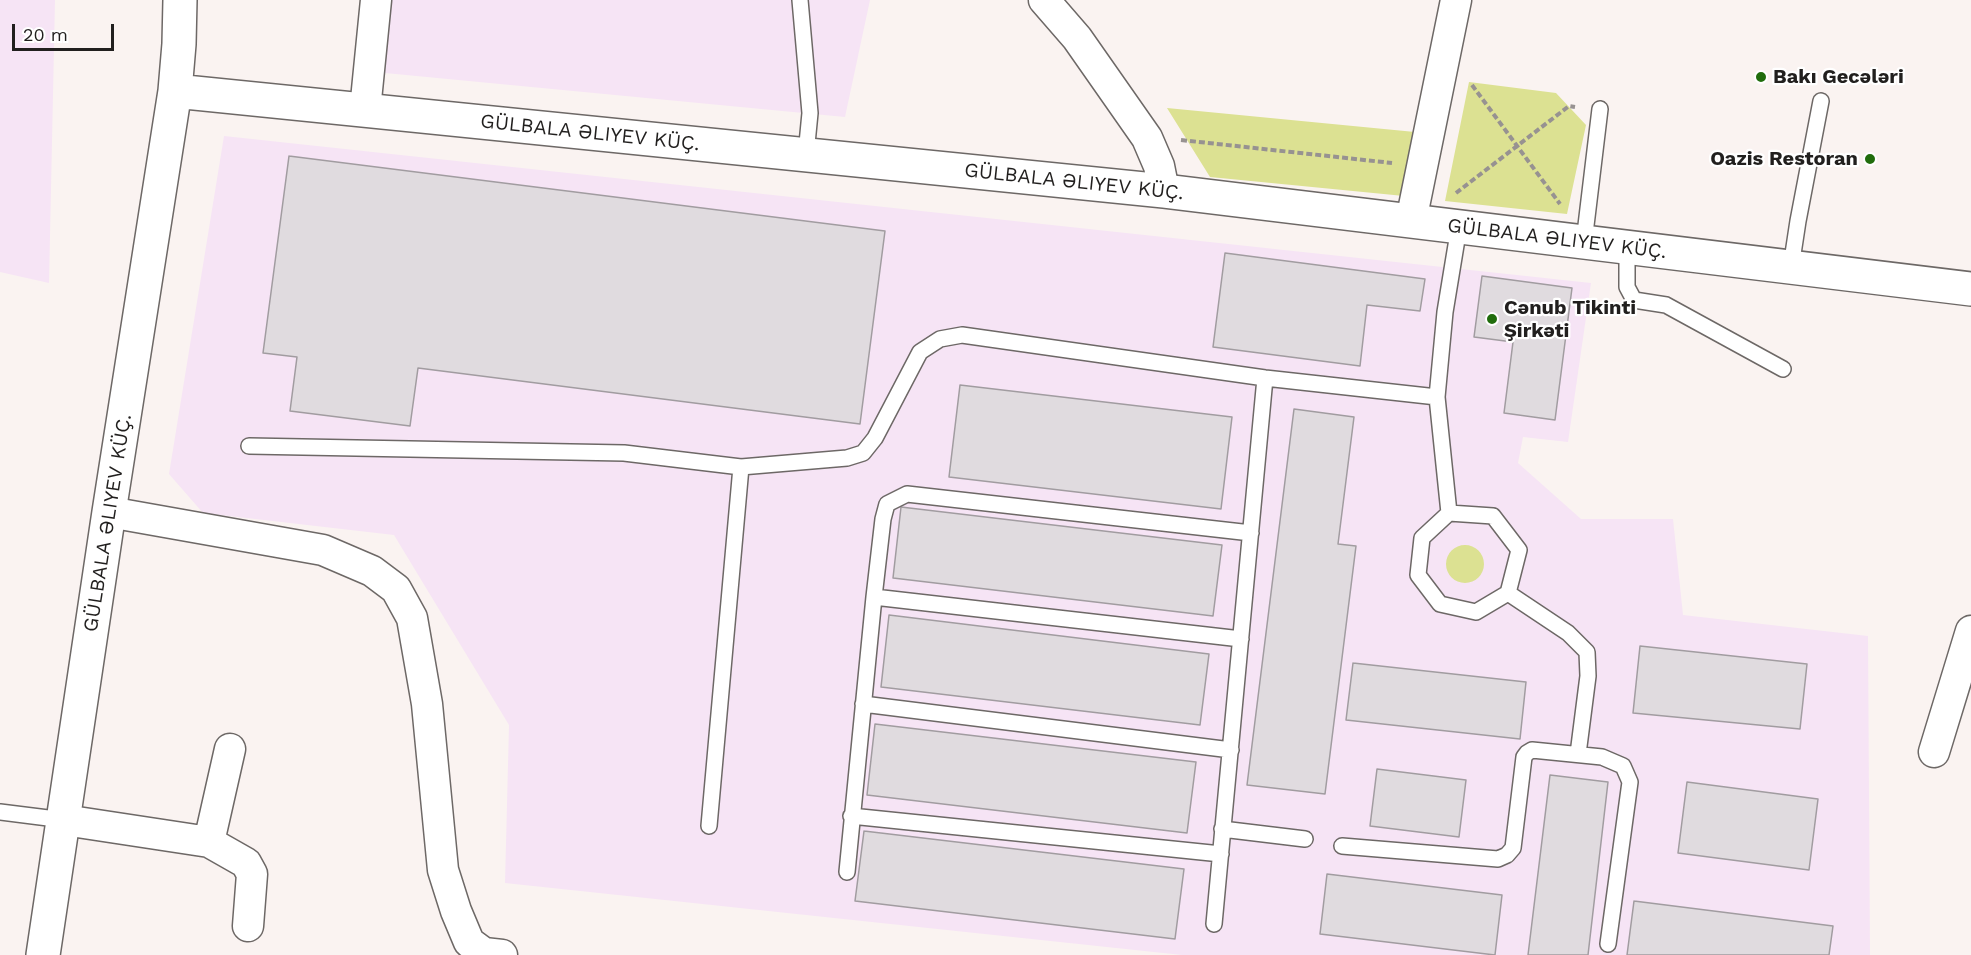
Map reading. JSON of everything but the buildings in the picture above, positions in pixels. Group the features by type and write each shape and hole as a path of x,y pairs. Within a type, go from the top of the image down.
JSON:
{"street":[{"name":"GÜLBALA ƏLIYEV KÜÇ.","path":"43,955 175,91 180,0"},
{"path":"365,110 376,0"},
{"path":"1044,0 1077,38 1147,138 1159,166 1164,191"},
{"path":"1411,221 1456,0"},
{"name":"GÜLBALA ƏLIYEV KÜÇ.","path":"175,91 1164,191 1971,289"},
{"path":"109,512 323,550 372,571 396,589 412,618 423,683 443,870 469,942 484,953 502,955"},
{"path":"1934,752 1971,631"},
{"path":"209,842 230,749"},
{"path":"63,820 209,842 246,863 252,874 248,927"}],"lane":[{"path":"800,0 810,113 806,154"},
{"path":"1791,267 1821,101"},
{"path":"1584,242 1600,109"},
{"path":"1449,513 1437,397 1445,312 1459,227"},
{"path":"1627,247 1627,287 1634,300 1666,305 1783,369"},
{"path":"249,446 624,453 741,467 847,458 863,453 875,438 920,352 940,339 962,336 1265,378 1437,397"},
{"path":"1215,924 1265,378"},
{"path":"709,826 741,467"},
{"path":"847,872 874,597 883,519 887,504 908,494 1251,533"},
{"path":"1449,513 1493,516 1519,550 1508,593 1476,612 1440,604 1418,574 1422,538 1449,513"},
{"path":"1508,593 1568,633 1587,652 1588,676 1578,754"},
{"path":"874,597 1241,639"},
{"path":"863,704 1231,750"},
{"path":"1342,846 1498,859 1507,855 1513,848 1524,757 1532,750 1602,757 1623,766 1630,782 1608,944"},
{"path":"0,812 63,820"},
{"path":"852,816 1221,854"},
{"path":"1222,830 1305,839"}],"path":[{"path":"1440,77 1469,82 1567,214 1584,242"},
{"path":"1454,194 1569,106 1600,109"},
{"path":"1147,138 1187,140 1422,166"}],"shaded area":[{"path":"0,0 55,0 49,283 0,272"},
{"path":"391,0 870,0 845,117 385,73"},
{"path":"224,136 1591,283 1568,442 1523,437 1518,463 1581,519 1673,519 1683,615 1868,636 1870,955 1182,955 505,883 509,725 394,535 203,513 169,474"}],"green space":[{"path":"1469,82 1556,93 1586,125 1567,214 1445,201"},
{"path":"1167,108 1415,132 1404,196 1210,177"},
{"path":"1465,545 1472,546 1478,551 1483,557 1483,571 1478,577 1472,582 1465,583 1458,582 1452,577 1447,571 1446,564 1447,557 1452,551 1458,546"}],"place":[{"name":"Bakı Gecələri","path":"1761,77"},
{"name":"Oazis Restoran","path":"1870,159"},
{"name":"Cənub Tikinti Şirkəti","path":"1492,319"}]}
